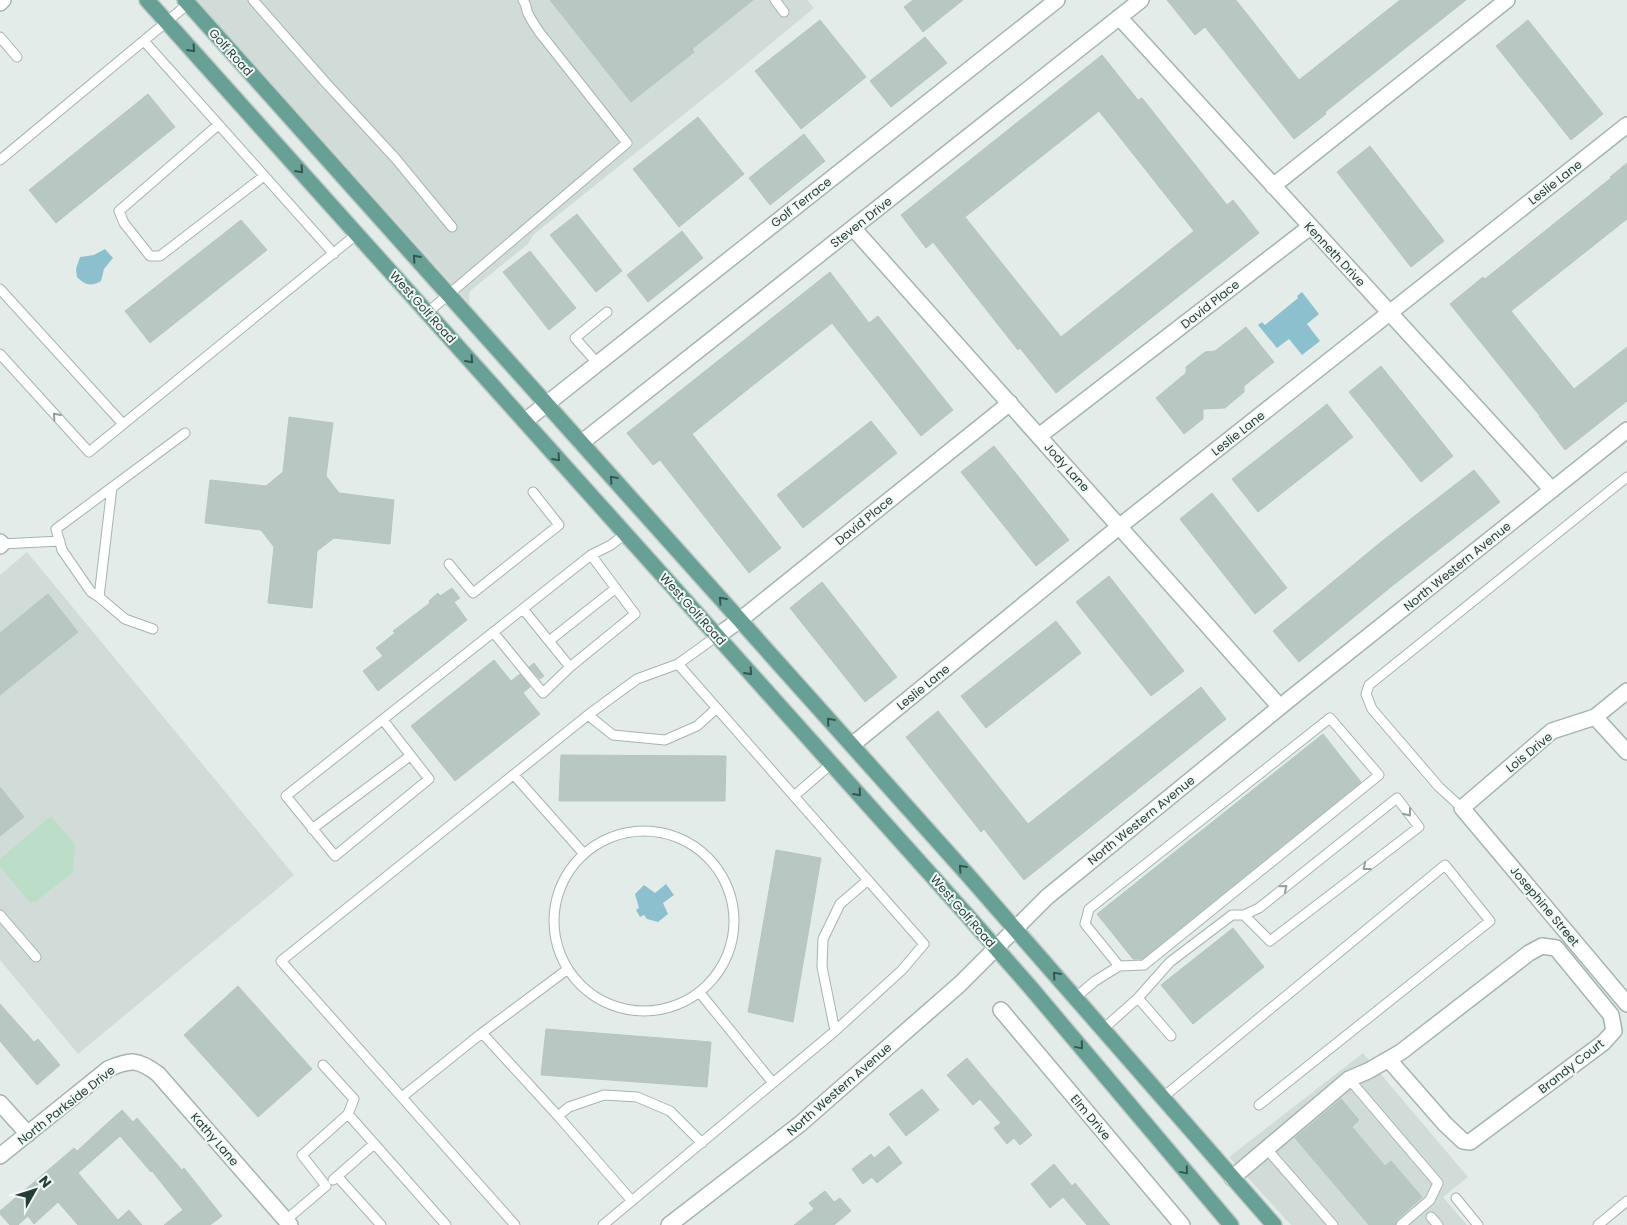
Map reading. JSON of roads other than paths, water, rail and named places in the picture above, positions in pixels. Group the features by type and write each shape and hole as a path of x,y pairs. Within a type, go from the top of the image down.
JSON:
{"main road":[{"name":"West Golf Road","path":"148,0 996,948 1231,1225"},
{"name":"Golf Road","path":"186,2 448,295"},
{"path":"448,295 1015,928 1274,1225"}],"street":[{"path":"0,3 3,0"},
{"name":"Golf Terrace","path":"525,421 1057,0"},
{"name":"Steven Drive","path":"581,443 1141,0"},
{"path":"1273,186 1507,0"},
{"name":"Kenneth Drive","path":"1119,17 1552,490"},
{"name":"Leslie Lane","path":"852,745 1120,526 1627,125"},
{"name":"David Place","path":"1039,436 1310,227"},
{"name":"Jody Lane","path":"854,228 1280,707"},
{"name":"David Place","path":"716,636 740,620 1010,403"},
{"name":"North Western Avenue","path":"669,1225 800,1124 960,984 1047,897 1280,707 1627,430"},
{"name":"Lois Drive","path":"1462,808 1552,731 1595,717 1627,691"},
{"path":"1595,717 1627,752"},
{"name":"Josephine Street","path":"1462,808 1627,1004"},
{"name":"Brandy Court","path":"1232,1178 1349,1079 1368,1071 1401,1052 1529,953 1542,946 1556,948 1611,1015 1614,1031 1603,1043 1470,1142 1463,1142 1445,1124 1389,1060"},
{"name":"Elm Drive","path":"1001,1010 1182,1225"},
{"name":"North Parkside Drive","path":"0,1156 108,1069 121,1063 135,1060"},
{"name":"Kathy Lane","path":"135,1060 158,1074 285,1223"},
{"path":"0,1103 28,1134"}],"lane":[{"path":"253,0 396,159 452,227"},
{"path":"428,312 628,143 540,33 523,0"},
{"path":"775,0 784,12"},
{"path":"0,160 167,22 186,2"},
{"path":"0,37 17,58"},
{"path":"144,41 334,254"},
{"path":"218,124 119,211 124,223 150,256 160,256 264,176"},
{"path":"0,354 89,452 357,234"},
{"path":"0,289 123,424"},
{"path":"598,364 576,338 607,312"},
{"path":"153,628 125,619 91,592 62,550 56,529 186,433"},
{"path":"1462,808 1439,787 1372,709 1366,694 1369,685 1627,477"},
{"path":"99,597 112,487"},
{"path":"449,564 473,593 559,525 533,492"},
{"path":"383,720 428,779 335,856 286,796 591,555 611,545 625,534"},
{"path":"1,544 60,541"},
{"path":"493,632 543,693 570,667 635,614 591,555"},
{"path":"549,641 616,588"},
{"path":"523,608 570,667"},
{"path":"515,1225 281,961 637,679 678,664 716,636"},
{"path":"603,1225 835,1031 902,970 924,944 678,664"},
{"path":"588,716 613,735 666,740 697,726 717,708"},
{"path":"1075,998 1095,981 1119,966 1144,965 1379,775 1330,718 1089,908 1085,924 1119,966"},
{"path":"312,829 410,756"},
{"path":"794,796 831,764"},
{"path":"514,775 584,854"},
{"path":"1102,1030 1138,998 1170,962 1232,915 1244,915 1259,908 1397,798 1419,827 1270,941 1244,915"},
{"path":"636,832 646,832 665,834 692,845 714,864 728,889 735,917 732,946 719,972 700,993 673,1007 644,1012 614,1006 588,992 568,969 559,951 554,927 558,890 573,866 584,854 608,839 636,832"},
{"path":"1162,1098 1444,865 1490,920 1259,1105"},
{"path":"835,1031 822,967 823,938 840,904 868,880"},
{"path":"0,915 36,957"},
{"path":"402,1097 568,969"},
{"path":"700,993 773,1083"},
{"path":"1138,998 1171,1036"},
{"path":"482,1034 558,1116 632,1201"},
{"path":"323,1065 354,1098 348,1114 302,1155 326,1186"},
{"path":"1349,1079 1438,1183 1430,1200 1401,1225"},
{"path":"558,1116 569,1107 604,1096 637,1097 670,1111 702,1143"},
{"path":"348,1114 446,1225"},
{"path":"285,1223 374,1144"},
{"path":"1266,1148 1333,1225"},
{"path":"337,1176 380,1225"},
{"path":"1456,1198 1478,1225"},
{"path":"1598,1225 1627,1201"},
{"path":"1431,1217 1438,1225"}],"water":[{"path":"105,249 113,258 104,269 101,281 94,284 83,282 77,277 76,269 80,257 94,255"},
{"path":"1302,292 1319,314 1307,324 1320,341 1302,355 1289,339 1277,348 1258,325 1262,322 1265,325 1298,298 1297,296"},
{"path":"666,884 674,895 663,903 668,914 658,922 647,919 644,915 640,917 636,910 639,908 635,894 644,885 655,893"}]}
